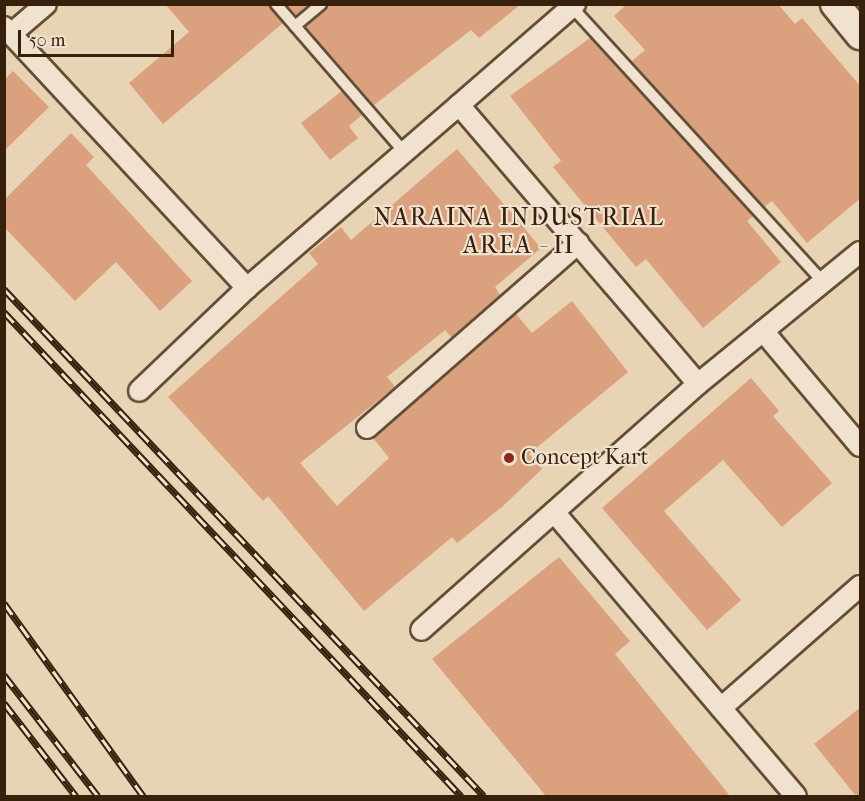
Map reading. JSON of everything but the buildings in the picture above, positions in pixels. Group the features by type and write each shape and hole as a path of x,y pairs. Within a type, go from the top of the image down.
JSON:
{"main road":[{"path":"835,4 861,35"}],"street":[{"path":"46,4 8,31 247,288"},
{"path":"139,391 247,288 574,6"},
{"path":"459,105 698,384"},
{"path":"367,428 578,243"},
{"path":"421,630 698,384 861,252"},
{"path":"763,332 861,446"},
{"path":"554,512 796,796"},
{"path":"721,708 861,586"}],"lane":[{"path":"276,4 404,152"},
{"path":"295,27 321,4"},
{"path":"574,6 823,282"}],"railway":[{"path":"4,289 484,796"},
{"path":"4,312 461,796"},
{"path":"4,603 143,796"},
{"path":"4,675 98,796"},
{"path":"4,703 76,796"}],"place":[{"name":"Concept Kart","path":"509,458"}],"district":[{"name":"NARAINA INDUSTRIAL AREA - II","path":"519,232"}]}
